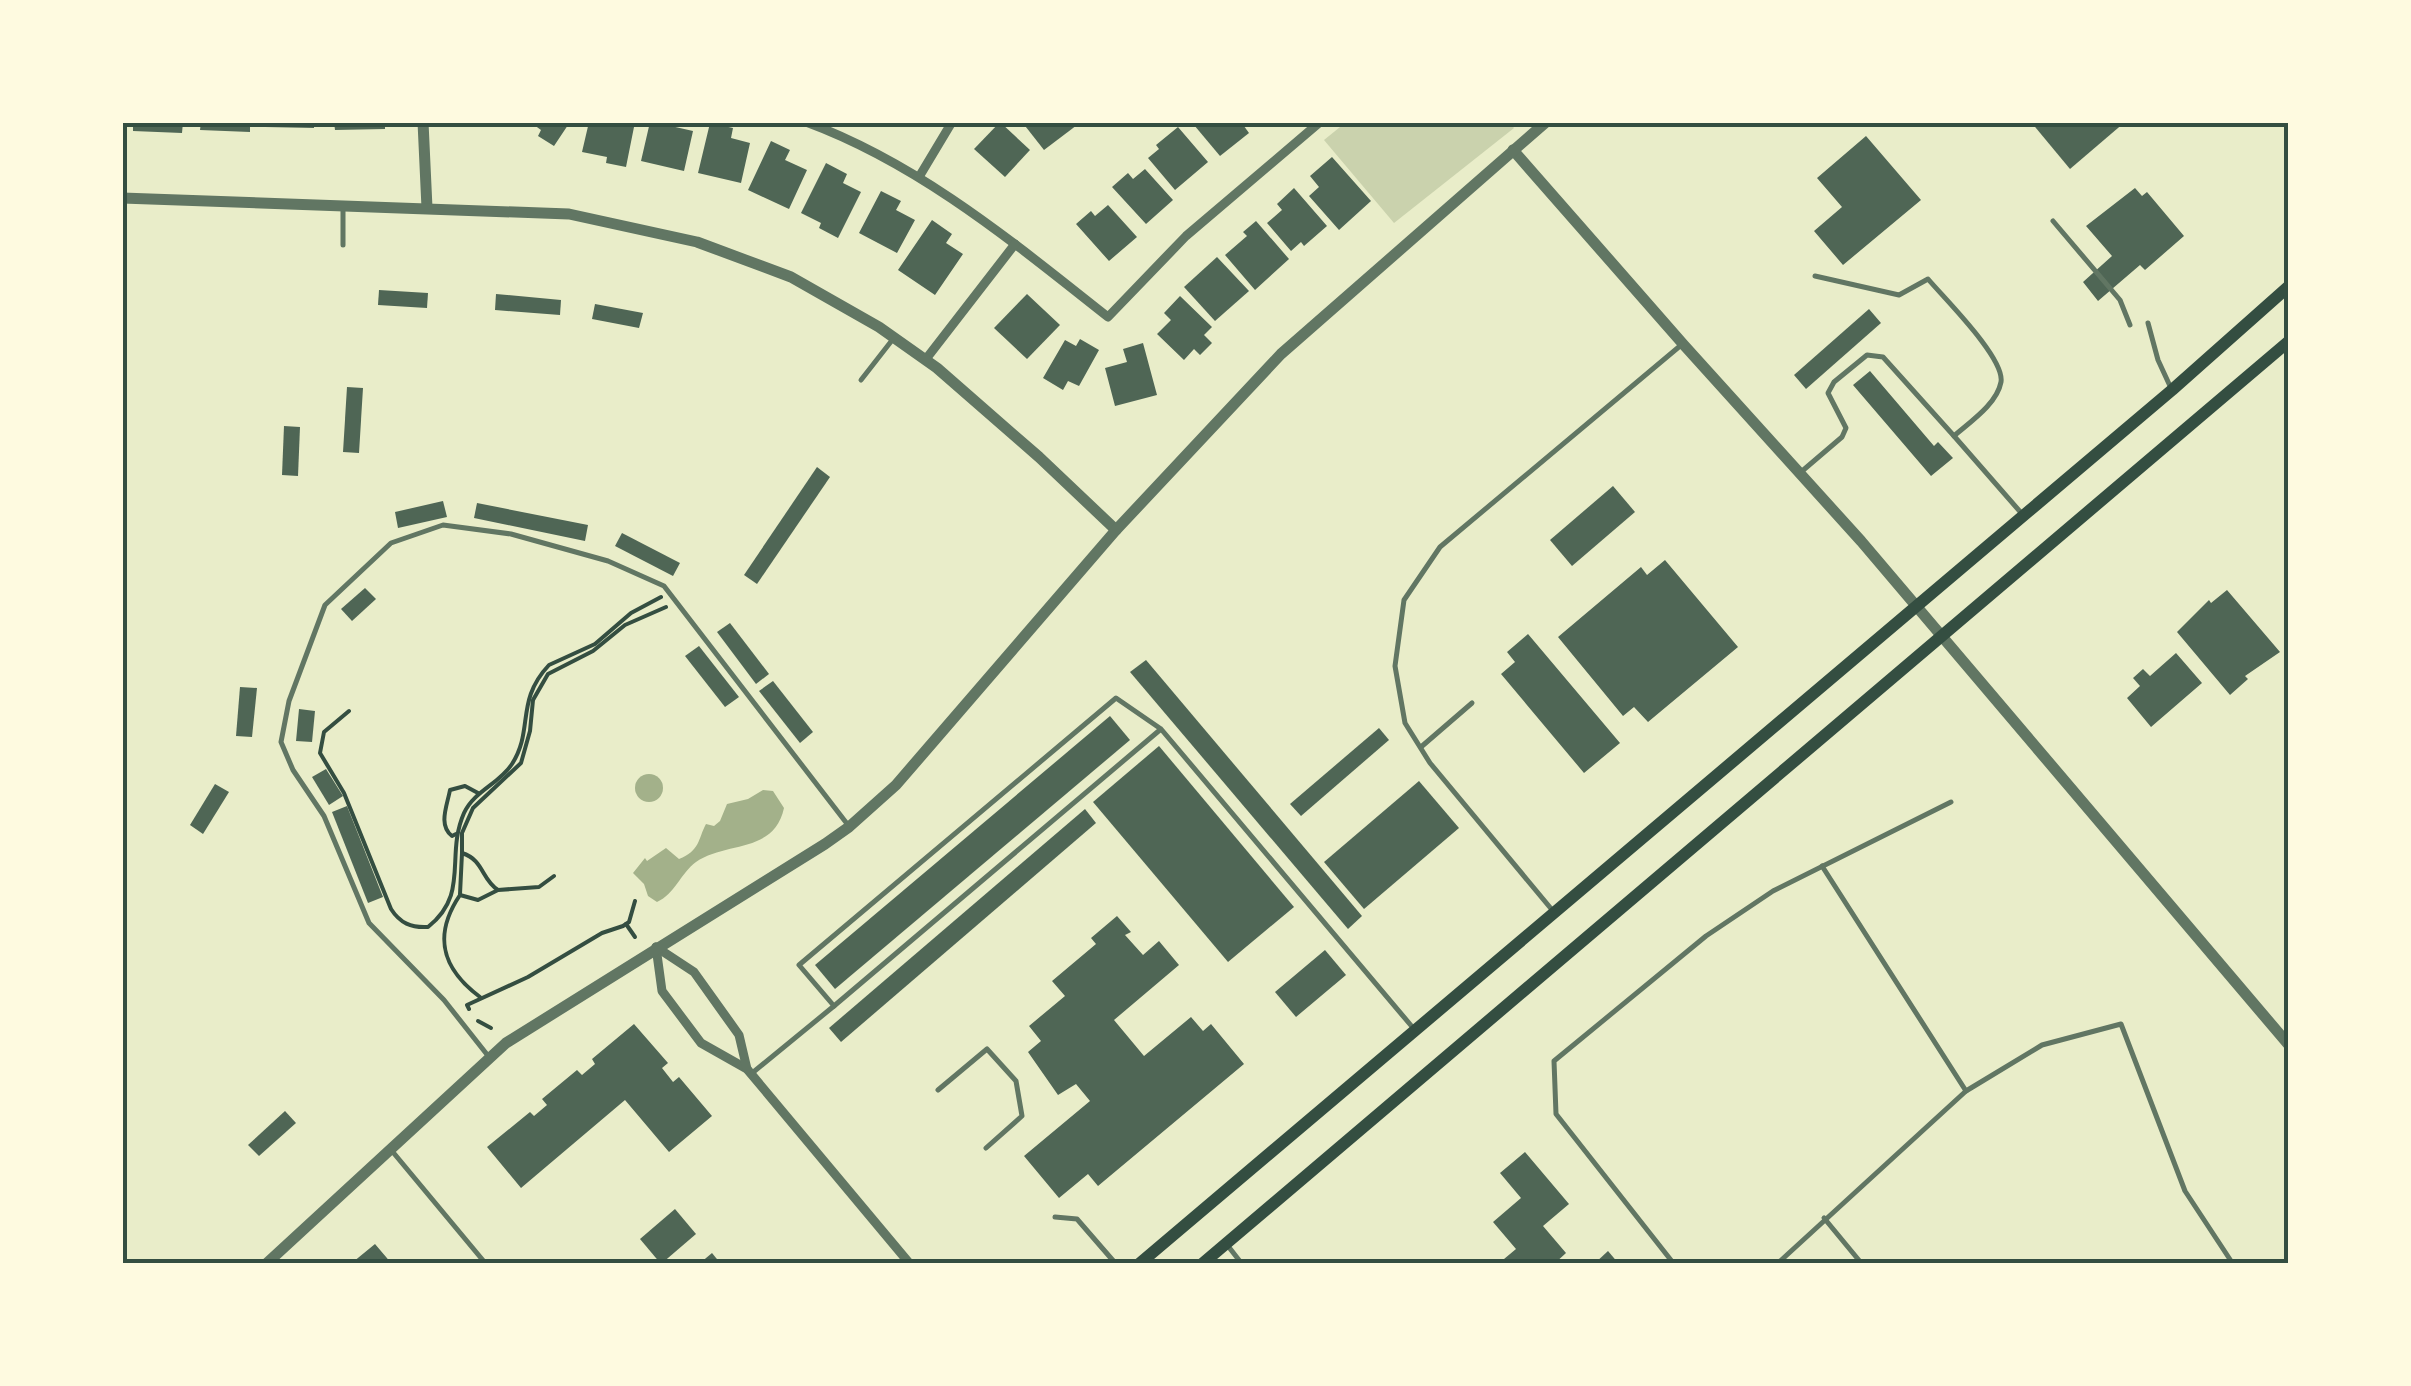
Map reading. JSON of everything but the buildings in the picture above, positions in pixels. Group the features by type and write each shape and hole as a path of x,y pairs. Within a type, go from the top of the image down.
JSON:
{"main road":[{"path":"1139,1264 2172,390 2288,287"},
{"path":"1202,1264 2288,342"}],"street":[{"path":"423,122 427,208"},
{"path":"806,122 843,136 919,177 1015,244 1108,317 1186,236 1320,122"},
{"path":"919,177 952,122"},
{"path":"266,1264 489,1057 656,947 850,827 896,785 1116,530 1282,354 1546,122"},
{"path":"1514,150 1944,637 2288,1044"},
{"path":"122,198 569,214 697,242 791,278 894,337 926,359 1039,457 1116,530"},
{"path":"926,359 1015,244"},
{"path":"656,947 694,972 739,1035 749,1071"},
{"path":"656,947 662,991 702,1043 749,1071 910,1264"}],"lane":[{"path":"343,205 343,246"},
{"path":"2053,221 2120,300 2130,326"},
{"path":"1815,276 1899,295 1928,279 1998,363 2001,383 1985,409 1954,436"},
{"path":"2148,323 2158,360 2172,390"},
{"path":"861,380 894,337"},
{"path":"1553,911 1420,748 1405,722 1395,666 1404,600 1440,547 1682,344"},
{"path":"1800,473 1842,437 1846,428 1828,393 1834,382 1867,355 1883,358 2023,515"},
{"path":"489,1057 444,1000 369,923 324,816 285,757 281,742 289,701 325,605 392,543 443,524 511,534 608,561 664,586 850,827"},
{"path":"834,1006 799,965 1116,698 1161,730 1414,1029"},
{"path":"1420,748 1472,704"},
{"path":"749,1071 834,1006 1161,730"},
{"path":"1674,1264 1556,1114 1554,1061 1706,936 1774,891 1951,802"},
{"path":"1822,866 1966,1091"},
{"path":"1777,1264 1966,1091 2042,1045 2121,1024 2185,1191 2232,1264"},
{"path":"938,1090 987,1048 1016,1081 1022,1116 986,1148"},
{"path":"389,1148 486,1264"},
{"path":"1055,1217 1078,1219 1116,1264"},
{"path":"1824,1218 1862,1264"},
{"path":"1226,1243 1242,1264"}],"path":[{"path":"349,711 324,732 320,753 344,793 382,892 397,918 428,927 448,907 454,893 456,834 464,812 513,762 524,734 527,698 549,664 595,644 631,613 669,592"},
{"path":"480,997 458,976 445,948 444,922 460,895 462,833 473,808 520,763 530,732 533,700 548,674 593,651 625,624 678,602"},
{"path":"456,834 449,835 444,821 450,790 466,786 478,794"},
{"path":"462,853 478,862 490,884 498,890"},
{"path":"460,895 478,900 498,890 539,887 554,876"},
{"path":"490,1028 480,1024 467,1008 480,997 528,977 602,933 626,924 635,900"},
{"path":"626,924 635,936"}],"shaded area":[{"path":"1509,122 1514,128 1394,223 1324,140 1345,123"},
{"path":"649,774 659,778 663,788 659,798 649,802 639,798 635,788 639,778"},
{"path":"763,790 773,791 784,808 770,833 696,862 657,902 648,896 644,884 633,873 645,858 647,861 666,848 679,859 686,856 706,824 714,826 720,821 727,804"}]}
